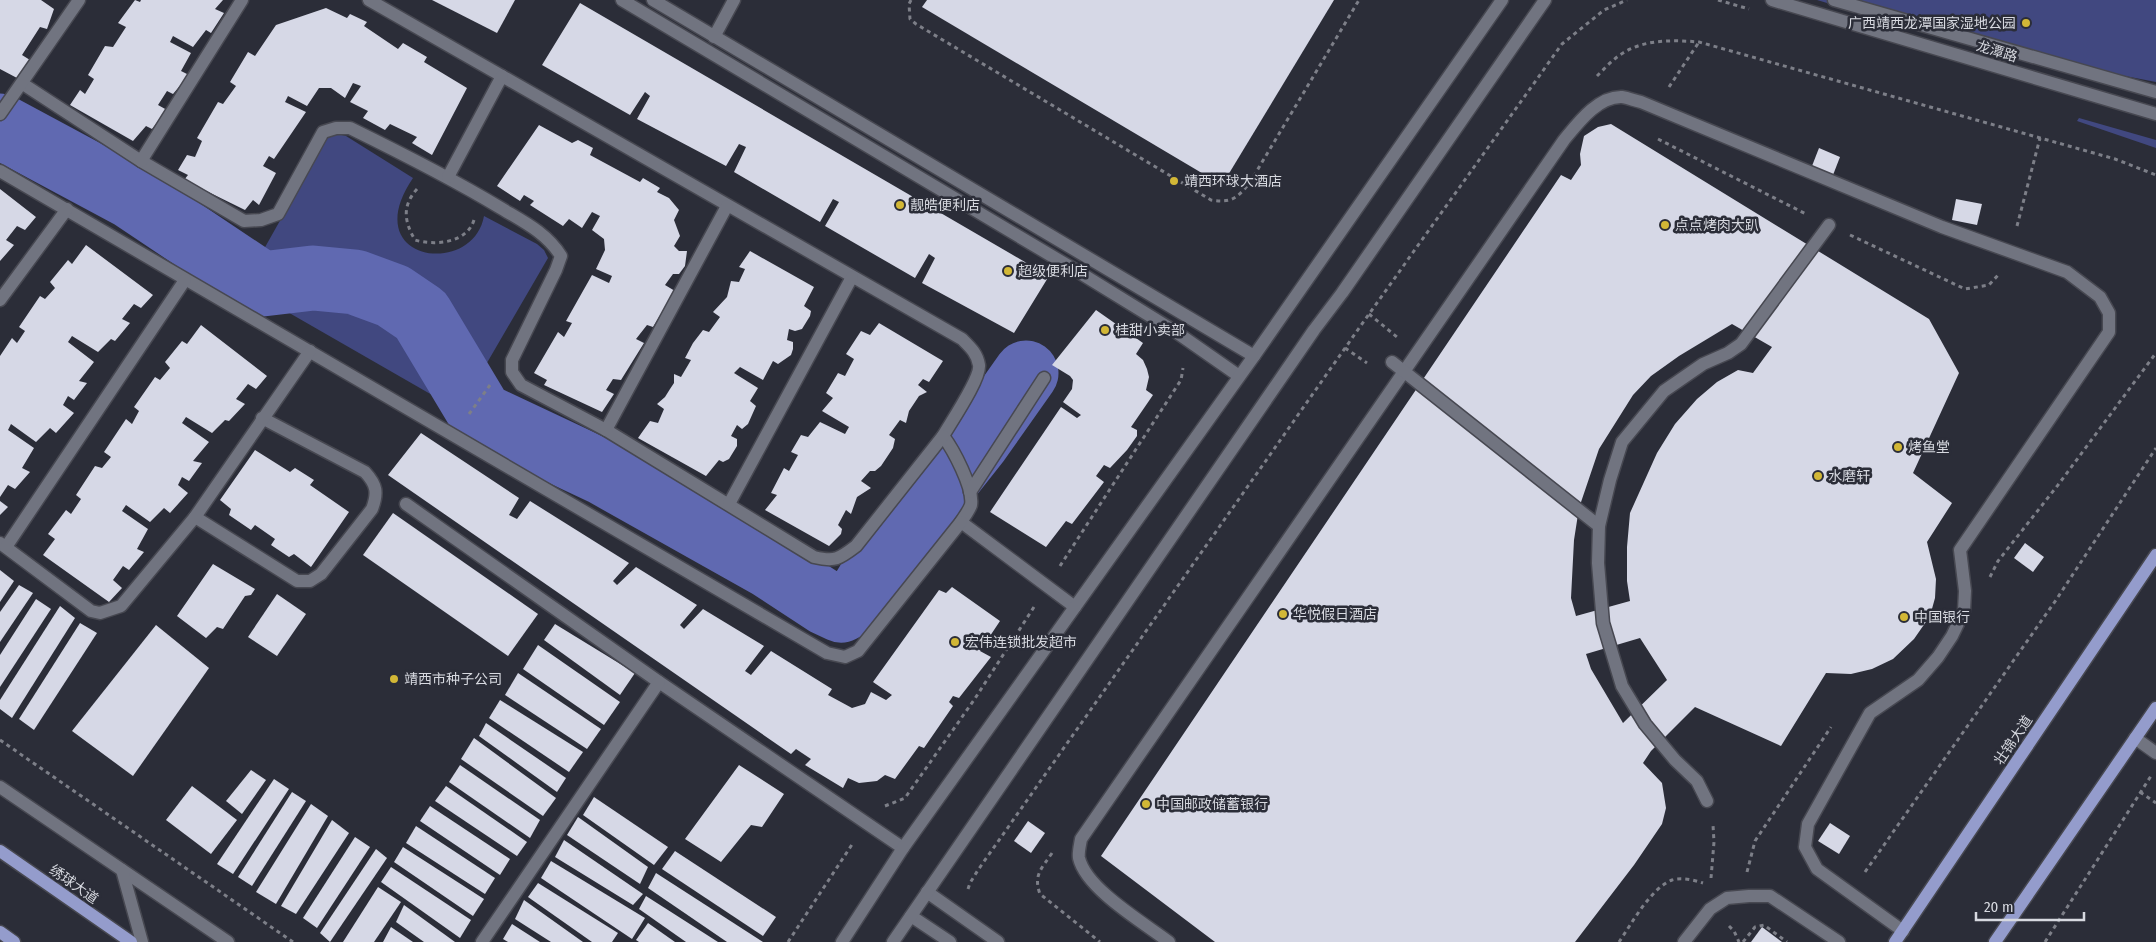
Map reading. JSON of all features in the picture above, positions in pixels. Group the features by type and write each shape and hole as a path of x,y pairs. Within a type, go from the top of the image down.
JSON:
{"main road":[{"name":"壮锦大道","path":"1895,942 2156,555"},
{"path":"1995,942 2156,708"},
{"name":"绣球大道","path":"0,852 131,942"}],"street":[{"path":"0,114 23,84 79,0"},
{"path":"141,161 242,0"},
{"path":"23,84 141,161 244,221 261,220 278,214 323,132 336,128 350,128 448,177 543,234 553,242 561,256 512,360 512,372 521,385 606,430 814,557 830,561 842,557 856,546 943,436 975,381 979,367 975,352 962,339 726,206 369,0"},
{"path":"622,0 1086,276 1176,332 1239,376"},
{"path":"654,0 1254,356"},
{"path":"714,36 734,0"},
{"path":"842,942 903,848 1254,356 1502,0"},
{"path":"893,942 1314,330 1348,285 1545,0"},
{"name":"龙潭路","path":"1772,0 2156,114"},
{"name":"龙潭路","path":"1834,0 2156,92"},
{"path":"448,177 502,76"},
{"path":"1169,942 1103,892 1086,874 1078,857 1081,839 1564,140 1584,117 1599,104 1621,97 1648,105 1942,228 2067,272 2100,297 2109,313 2109,332 1960,550 1965,591 1964,611 1952,636 1938,657 1918,680 1870,712 1808,824 1805,847 1817,869 1903,931"},
{"path":"0,171 827,653 845,657 858,651 961,522 971,506 970,492 952,447 943,436"},
{"path":"606,430 726,206"},
{"path":"0,300 67,209"},
{"path":"1707,801 1697,781 1675,760 1645,724 1622,686 1603,623 1598,563 1600,526 1610,480 1622,442 1664,392 1703,364 1728,353 1741,344 1829,225"},
{"path":"729,504 852,277"},
{"path":"185,280 3,545 91,611 100,613 121,606 195,517 310,350"},
{"path":"1392,362 1600,526"},
{"path":"970,492 1044,378"},
{"path":"195,517 297,581 310,581 321,574 372,509 377,496 375,482 365,472 262,418"},
{"path":"406,504 659,682 903,848"},
{"path":"961,522 1075,607"},
{"path":"482,942 659,682"},
{"path":"2135,738 2156,752"},
{"path":"0,787 228,942"},
{"path":"122,870 142,942"},
{"path":"927,892 998,942"},
{"path":"1684,942 1710,910 1727,898 1749,896 1770,896 1839,942"},
{"path":"911,916 950,942"}],"path":[{"path":"912,0 909,4 910,19 916,24 1211,200 1224,202 1237,198 1249,184 1358,0"},
{"path":"968,895 970,882 978,870 1369,314 1562,44 1604,10 1627,0"},
{"path":"1590,82 1624,53 1642,45 1677,40 1699,42 2115,159 2156,175"},
{"path":"433,169 412,193 407,207 405,219 415,240 437,244 454,239 470,231 474,222 475,211 482,196"},
{"path":"1346,348 1384,374 1405,344 1369,314"},
{"path":"467,416 493,382"},
{"path":"1863,875 2056,600 2156,448"},
{"path":"0,740 293,942"},
{"path":"2045,942 2155,770"},
{"path":"2140,792 2156,803"},
{"path":"788,942 866,823"},
{"path":"1056,847 1039,871 1036,883 1040,894 1100,942"},
{"path":"1743,942 1755,927 1764,925 1787,942"}],"shaded area":[{"name":"广西靖西龙潭国家湿地公园","path":"1817,0 2156,0 2156,82 1975,47"},
{"path":"2079,118 2156,140 2156,148 2077,121"},
{"path":"337,134 346,136 413,178 399,206 398,228 408,243 423,252 442,253 460,248 475,236 484,216 537,244 544,250 548,258 477,380 471,366 435,312 423,297 408,286 367,268 291,266 267,270 255,265 326,139"},
{"path":"323,293 357,295 375,301 391,311 405,324 428,355 453,407 265,299"}],"building":[{"path":"0,0 41,0 54,9 47,29 40,27 22,55 30,60 17,78 0,69"},
{"path":"135,0 140,2 141,0 223,0 215,9 224,13 211,33 206,30 193,47 173,36 170,42 191,53 181,71 189,75 173,94 167,91 158,105 167,110 152,129 146,126 133,141 70,105 80,90 85,94 94,79 88,75 105,46 113,47 126,27 118,23"},
{"path":"432,0 515,0 497,33"},
{"path":"927,0 1334,0 1222,185 922,7"},
{"path":"580,3 1049,276 1014,333 922,283 935,258 929,254 915,278 825,226 839,202 833,199 820,222 734,172 746,147 739,144 726,166 637,119 650,96 645,92 630,115 542,65"},
{"path":"326,8 347,18 350,14 367,22 364,26 398,49 403,43 427,57 424,62 467,88 432,155 412,143 417,137 390,124 385,130 363,118 368,111 350,102 361,86 353,83 345,98 331,88 319,88 307,106 288,96 285,102 306,112 274,159 269,156 263,166 276,173 259,205 253,200 245,210 184,180 188,175 178,170 187,155 195,157 202,141 197,138 218,102 223,104 236,86 230,82 248,52 255,56 276,25"},
{"path":"1611,124 1929,319 1959,373 1913,473 1952,503 1927,542 1936,579 1935,598 1930,616 1914,639 1893,659 1872,669 1851,674 1826,673 1781,746 1695,707 1651,751 1643,763 1662,783 1666,808 1662,824 1634,865 1575,942 1215,942 1101,856 1561,175 1571,180 1581,165 1580,154 1584,136 1598,127","holes":["1732,324 1772,347 1753,373 1738,370 1717,382 1697,399 1675,424 1657,453 1630,513 1627,547 1627,581 1630,601 1576,616 1571,598 1574,540 1579,508 1599,449 1633,395 1651,376 1679,356","1640,638 1667,680 1623,723 1591,669 1586,654"]},
{"path":"539,125 572,143 578,140 593,148 590,155 640,182 643,178 660,188 657,192 669,198 679,210 674,220 680,236 674,246 679,251 687,251 685,266 679,274 673,274 665,285 675,291 653,327 647,325 636,339 644,343 621,380 613,379 606,390 614,394 602,412 544,385 547,380 534,373 558,332 564,337 572,323 566,321 592,275 609,283 612,276 596,269 605,250 604,239 592,230 600,216 592,212 582,228 569,219 563,226 530,205 534,201 524,195 520,201 497,186"},
{"path":"1819,148 1840,157 1833,175 1812,166"},
{"path":"0,189 36,217 25,230 17,226 6,240 14,245 0,261"},
{"path":"1956,199 1982,204 1977,225 1952,220"},
{"path":"86,245 153,295 141,308 134,304 122,319 130,323 115,341 111,339 98,352 72,336 68,342 94,362 79,381 87,383 74,400 68,396 63,405 74,413 56,433 50,428 36,442 11,424 8,430 34,448 22,468 30,472 15,489 8,485 0,497 0,356 12,338 17,343 25,331 19,327 40,296 45,299 55,288 50,282 68,260 72,264"},
{"path":"750,251 814,287 804,306 811,311 802,329 795,331 789,329 787,340 793,342 791,355 778,364 773,361 763,380 740,367 734,373 758,388 750,401 756,406 748,424 742,429 737,425 731,436 737,439 737,446 729,459 723,462 719,460 706,476 638,438 650,421 658,423 664,409 657,404 665,397 674,383 674,374 681,377 691,360 685,358 693,343 703,330 709,332 720,317 713,312 727,297 731,281 739,282 745,269 739,267"},
{"path":"1096,310 1143,343 1136,354 1143,360 1147,369 1149,377 1146,390 1153,395 1131,427 1137,430 1137,436 1110,468 1104,465 1096,476 1104,482 1072,524 1066,521 1046,547 990,512 1061,407 1077,418 1081,415 1063,402 1072,389 1073,380 1070,376 1052,365"},
{"path":"879,323 943,361 929,382 923,379 918,385 927,392 919,396 909,411 906,423 900,420 889,435 895,439 893,448 881,466 875,471 870,471 861,481 871,488 857,497 851,514 846,510 838,525 842,529 841,534 829,546 765,510 777,495 771,493 784,468 789,471 798,455 791,452 801,435 808,437 820,422 845,434 849,427 822,411 833,398 826,393 838,373 845,376 854,359 846,354 861,331 870,335"},
{"path":"201,325 267,376 256,389 248,384 236,399 245,404 229,421 225,420 212,433 186,417 182,423 209,442 193,461 202,463 189,481 182,477 178,485 188,493 170,513 164,508 150,522 126,505 122,511 148,529 137,549 144,552 129,570 123,566 113,580 122,588 109,602 43,555 55,539 48,534 66,510 71,514 81,499 76,495 95,466 102,468 111,457 104,452 126,419 132,424 139,411 134,407 155,377 160,380 170,368 165,362 182,341 187,344"},
{"path":"421,433 519,498 509,515 517,519 530,501 629,563 613,581 617,585 636,567 697,605 680,625 684,629 703,609 764,646 745,671 751,675 771,651 832,689 828,695 852,708 865,704 871,692 886,700 892,695 873,682 939,590 946,593 952,587 1000,621 980,651 991,657 959,698 953,696 949,702 953,706 924,748 919,746 895,779 885,775 877,781 859,783 848,778 843,788 805,765 811,759 796,749 791,754 388,475"},
{"path":"255,450 290,472 295,468 314,480 310,485 349,512 311,567 294,554 289,557 271,545 275,539 255,525 251,530 229,515 231,509 220,500"},
{"path":"0,501 8,507 0,515"},
{"path":"393,513 538,614 508,656 363,555"},
{"path":"2025,543 2044,557 2033,572 2014,558"},
{"path":"213,564 255,589 251,595 245,596 223,629 217,627 206,638 177,616"},
{"path":"0,570 14,581 0,602"},
{"path":"19,585 33,593 0,642 0,612"},
{"path":"277,594 306,614 277,656 248,637"},
{"path":"36,599 51,609 0,687 0,655"},
{"path":"60,606 75,618 12,718 0,709 0,700"},
{"path":"80,623 97,633 34,730 19,719"},
{"path":"555,624 635,673 620,695 544,640"},
{"path":"156,625 209,668 133,776 72,731"},
{"path":"538,645 620,702 604,725 523,669"},
{"path":"518,673 601,729 587,749 505,695"},
{"path":"500,700 583,752 569,772 489,718"},
{"path":"486,723 566,778 557,792 479,736"},
{"path":"474,738 556,798 543,816 461,759"},
{"path":"460,765 540,820 530,838 449,782"},
{"path":"739,765 784,794 762,827 751,825 721,862 685,839"},
{"path":"251,770 266,780 242,814 226,801"},
{"path":"274,779 289,789 233,874 217,864"},
{"path":"192,786 237,820 211,854 166,820"},
{"path":"446,786 527,842 517,856 435,801"},
{"path":"292,792 306,801 252,886 238,877"},
{"path":"594,797 668,847 654,865 583,815"},
{"path":"311,804 328,816 276,904 256,892"},
{"path":"430,806 510,859 500,875 420,821"},
{"path":"578,817 648,867 640,884 567,835"},
{"path":"332,820 349,833 296,914 281,906"},
{"path":"1028,821 1045,833 1031,853 1014,841"},
{"path":"1830,823 1850,836 1839,854 1818,841"},
{"path":"416,826 495,878 485,894 406,843"},
{"path":"355,837 370,847 317,928 303,918"},
{"path":"564,840 643,894 633,905 555,857"},
{"path":"403,847 484,899 473,916 394,862"},
{"path":"376,849 387,858 330,942 320,933"},
{"path":"675,851 776,917 763,936 662,869"},
{"path":"551,861 645,918 632,939 541,878"},
{"path":"391,867 471,920 460,938 381,882"},
{"path":"656,873 763,942 727,942 648,888"},
{"path":"538,883 618,933 612,942 592,942 528,897"},
{"path":"378,887 401,902 374,942 343,942"},
{"path":"646,896 718,942 686,942 639,909"},
{"path":"524,900 583,942 551,942 515,919"},
{"path":"404,905 455,942 424,942 396,922"},
{"path":"648,923 675,942 639,942 636,940"},
{"path":"512,924 540,942 508,942 503,939"},
{"path":"391,927 413,942 383,942"},
{"path":"1762,927 1782,942 1751,942"}],"waterway":[{"path":"0,126 132,197 262,284 313,278 355,282 393,296 421,315 481,415 602,472 771,567 826,603 841,610 856,602 873,574 978,441 1026,373"}],"place":[{"name":"广西靖西龙潭国家湿地公园","path":"2026,23"},
{"name":"靖西环球大酒店","path":"1174,181"},
{"name":"靓皓便利店","path":"900,205"},
{"name":"点点烤肉大趴","path":"1665,225"},
{"name":"超级便利店","path":"1008,271"},
{"name":"桂甜小卖部","path":"1105,330"},
{"name":"烤鱼堂","path":"1898,447"},
{"name":"水磨轩","path":"1818,476"},
{"name":"华悦假日酒店","path":"1283,614"},
{"name":"中国银行","path":"1904,617"},
{"name":"宏伟连锁批发超市","path":"955,642"},
{"name":"靖西市种子公司","path":"394,679"},
{"name":"中国邮政储蓄银行","path":"1146,804"}]}
